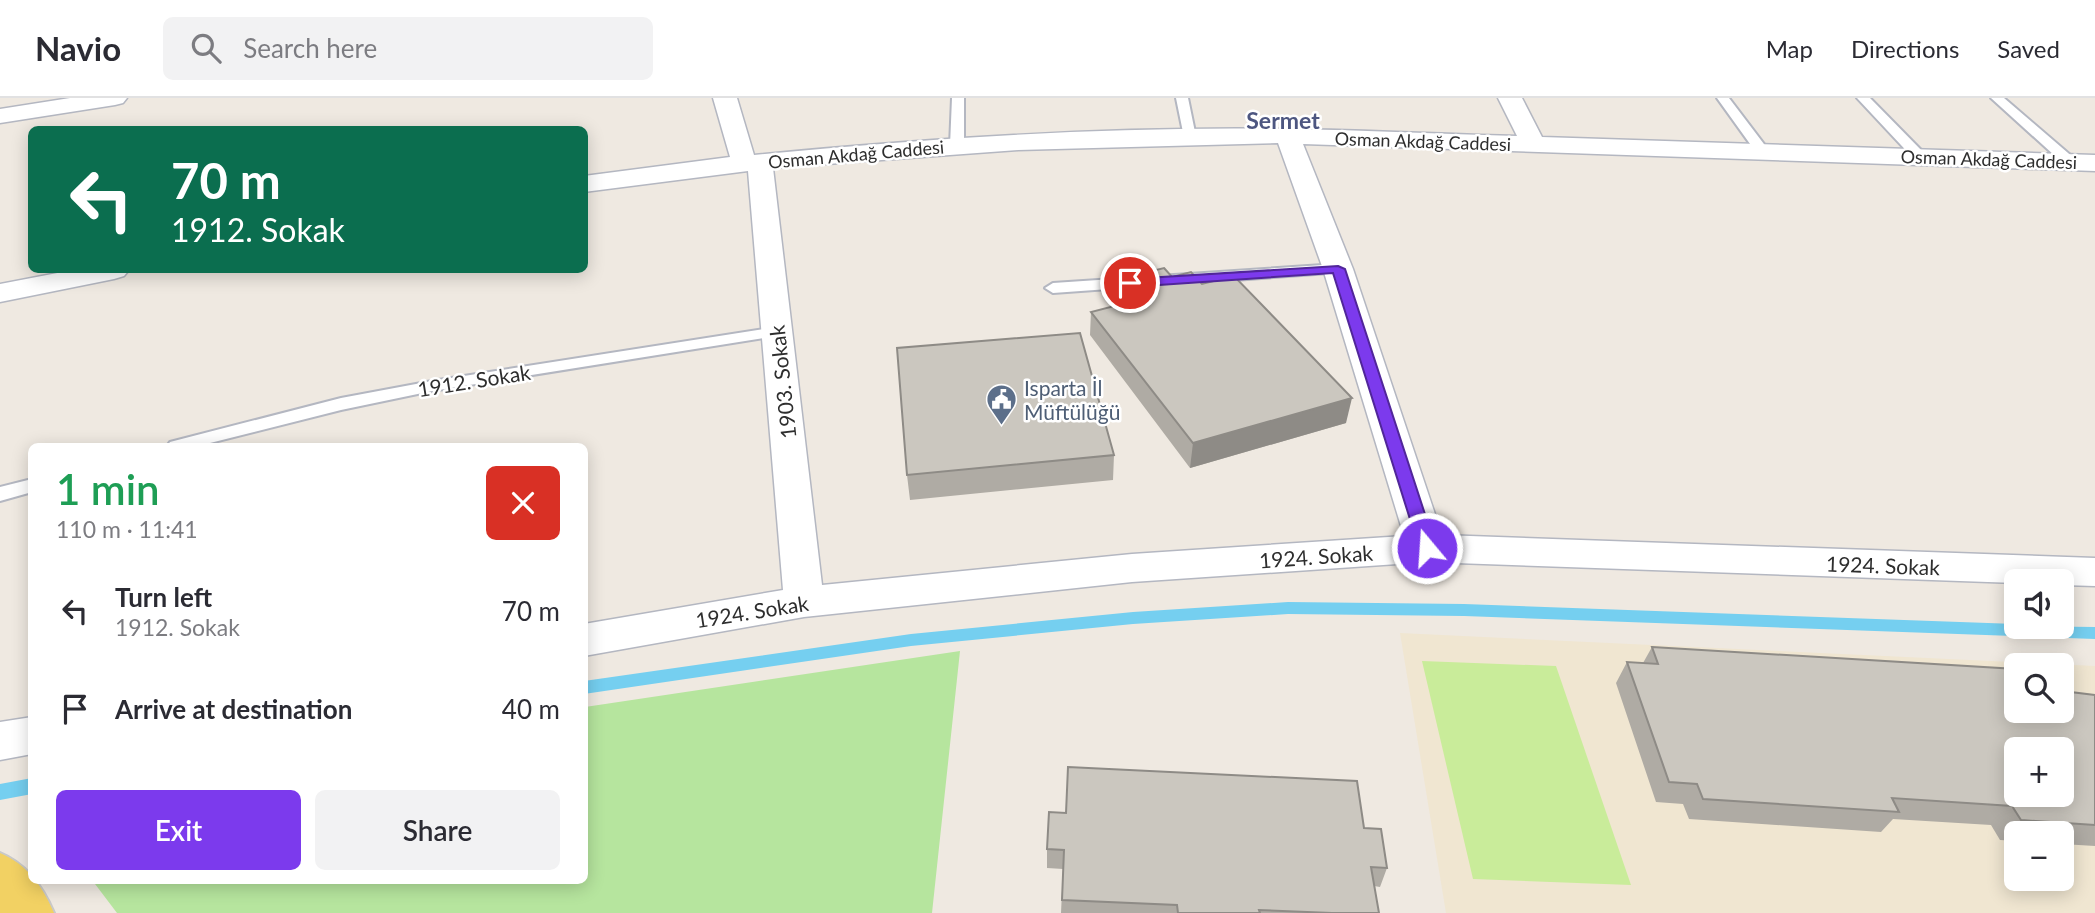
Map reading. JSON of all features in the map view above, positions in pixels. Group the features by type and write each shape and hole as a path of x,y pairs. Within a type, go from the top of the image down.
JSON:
{"main road":[{"path":"0,877 28,913"}],"street":[{"path":"0,116 115,98"},
{"name":"1903. Sokak","path":"725,98 752,163 777,332 804,602"},
{"path":"1510,98 1533,144"},
{"name":"Osman Akdağ Caddesi","path":"588,184 752,163 957,146 1190,136 1288,136 2082,162"},
{"path":"1288,136 1338,269 1427,548"},
{"path":"2082,162 2095,183"},
{"path":"0,293 99,273"},
{"name":"1924. Sokak","path":"588,639 804,602 1132,568 1427,548 2095,572"},
{"path":"0,741 28,736"}],"lane":[{"path":"957,146 958,98"},
{"path":"1182,98 1190,136"},
{"path":"1723,98 1763,152"},
{"path":"1863,98 1920,157"},
{"path":"1997,98 2082,162"},
{"path":"1052,288 1338,269"},
{"name":"1912. Sokak","path":"188,443 341,404 419,389 777,332"},
{"path":"0,494 28,486"}],"shaded area":[{"path":"1400,633 2004,662 2004,723 2074,723 2074,665 2095,666 2095,913 1446,913"}],"green space":[{"path":"960,651 932,913 117,913 95,884 588,884 588,707"},
{"path":"1422,661 1556,666 1631,885 1473,879"}],"building":[{"path":"1164,268 1172,277 1191,272 1202,284 1234,276 1352,398 1193,443 1091,312 1130,302 1119,290 1139,285 1131,276"},
{"name":"Isparta İl Müftülüğü","path":"1080,333 1114,455 907,475 897,348"},
{"path":"1652,647 2004,668 2004,723 2074,723 2074,692 2095,695 2095,825 2074,824 2074,821 2021,820 2013,807 2074,807 2074,737 2004,737 2004,805 1892,798 1899,812 1703,799 1697,784 1669,782 1627,662 1658,664"},
{"path":"1068,767 1357,781 1364,828 1381,829 1387,868 1371,867 1379,913 1259,910 1260,913 1178,913 1177,905 1062,900 1064,850 1047,849 1049,812 1066,813"}],"waterway":[{"path":"588,687 911,640 1133,618 1288,608 1464,610 2095,633"},
{"path":"0,792 28,787"}],"place":[{"name":"Isparta İl Müftülüğü","path":"1001,426"}],"district":[{"name":"Sermet","path":"1283,120"}],"route":[{"path":"1130,283 1338,269 1427,548"}]}
